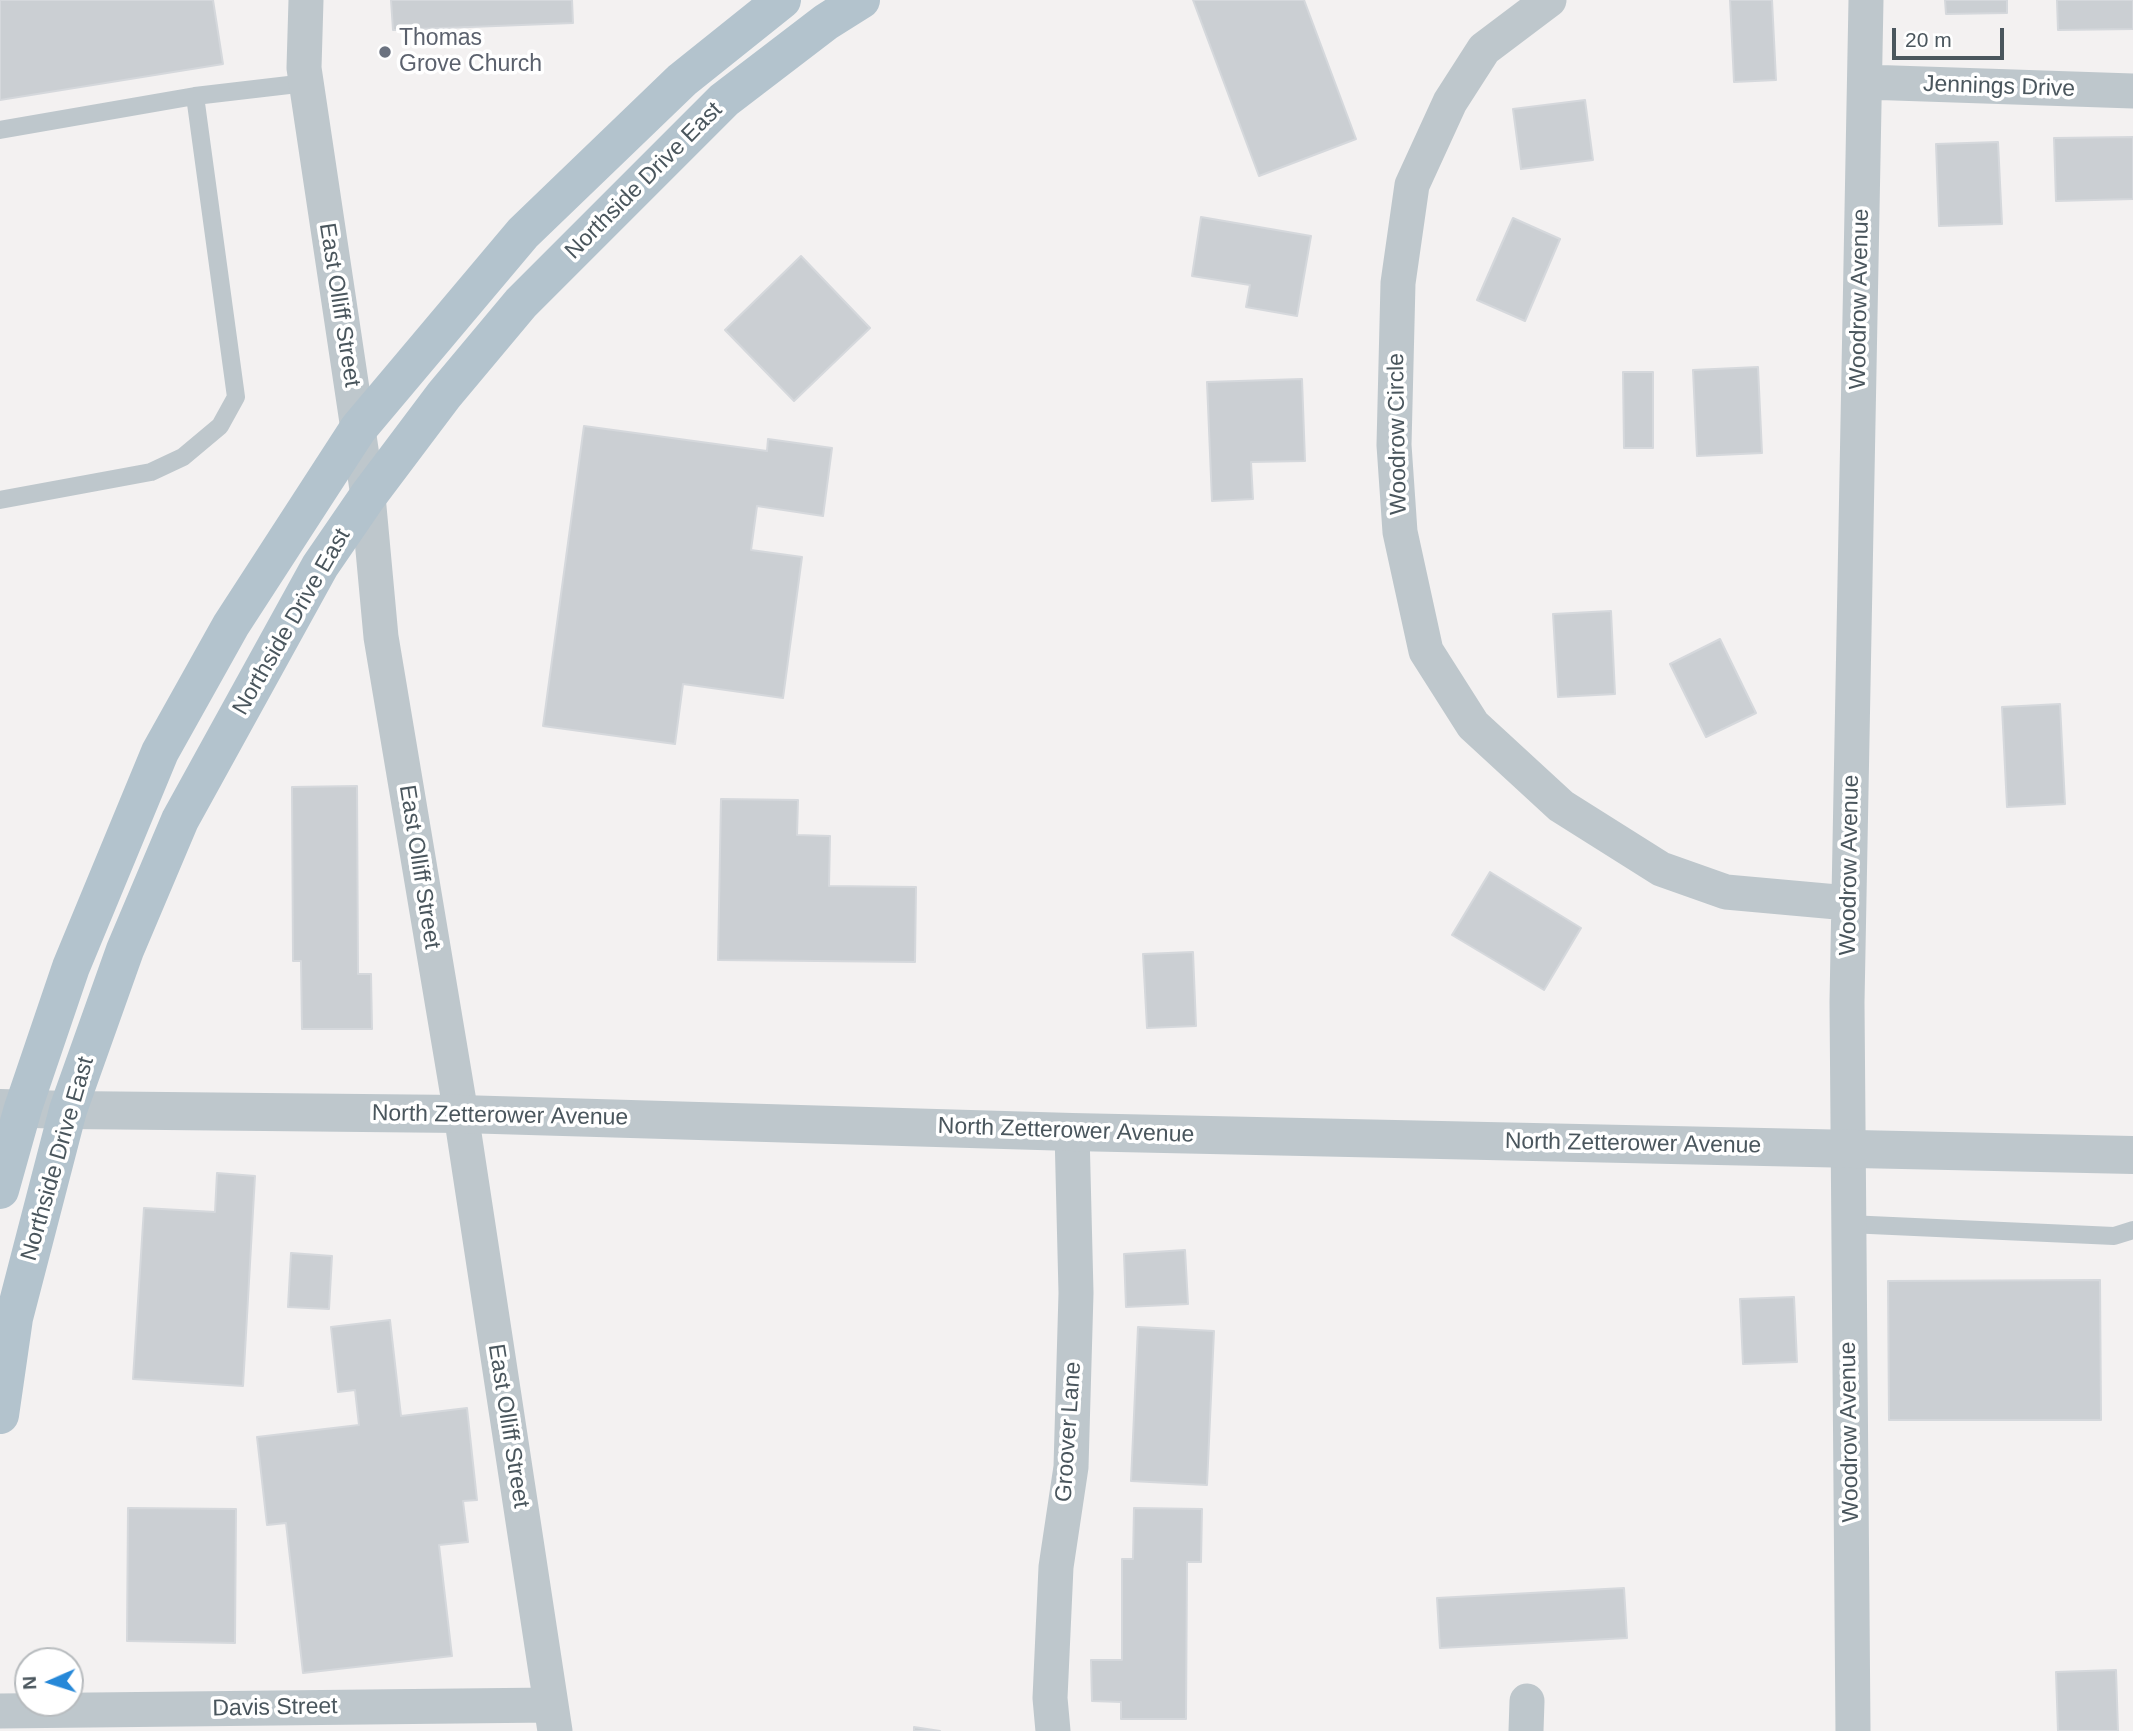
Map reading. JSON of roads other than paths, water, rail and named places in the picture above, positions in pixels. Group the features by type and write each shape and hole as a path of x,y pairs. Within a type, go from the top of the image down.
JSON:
{"main road":[{"name":"Northside Drive East","path":"0,1191 11,1108 160,752 231,625 358,429 523,233 682,79 782,0"},
{"name":"Northside Drive East","path":"0,1415 15,1318 68,1110 125,950 180,820 320,566 368,496 444,395 521,303 724,100 826,22 861,0"}],"street":[{"name":"East Olliff Street","path":"306,0 304,68 368,496 381,637 461,1114 553,1718"},
{"name":"Woodrow Circle","path":"1549,0 1484,49 1450,102 1412,185 1398,283 1394,445 1400,532 1426,651 1472,725 1561,806 1661,869 1726,891 1849,902"},
{"name":"Woodrow Avenue","path":"1853,1731 1848,1224 1849,902 1866,0"},
{"name":"Jennings Drive","path":"1865,82 2133,91"},
{"name":"North Zetterower Avenue","path":"11,1108 461,1114 1072,1132 2133,1155"},
{"name":"Groover Lane","path":"1053,1731 1050,1698 1056,1567 1071,1467 1076,1293 1072,1132"},
{"name":"Davis Street","path":"0,1711 63,1720 553,1718"}],"lane":[{"path":"0,130 195,96 306,83"},
{"path":"0,500 151,472 183,457 220,426 236,397 195,96"},
{"path":"1848,1224 2114,1236 2133,1230"}],"place":[{"name":"Thomas Grove Church","path":"385,52"}]}
